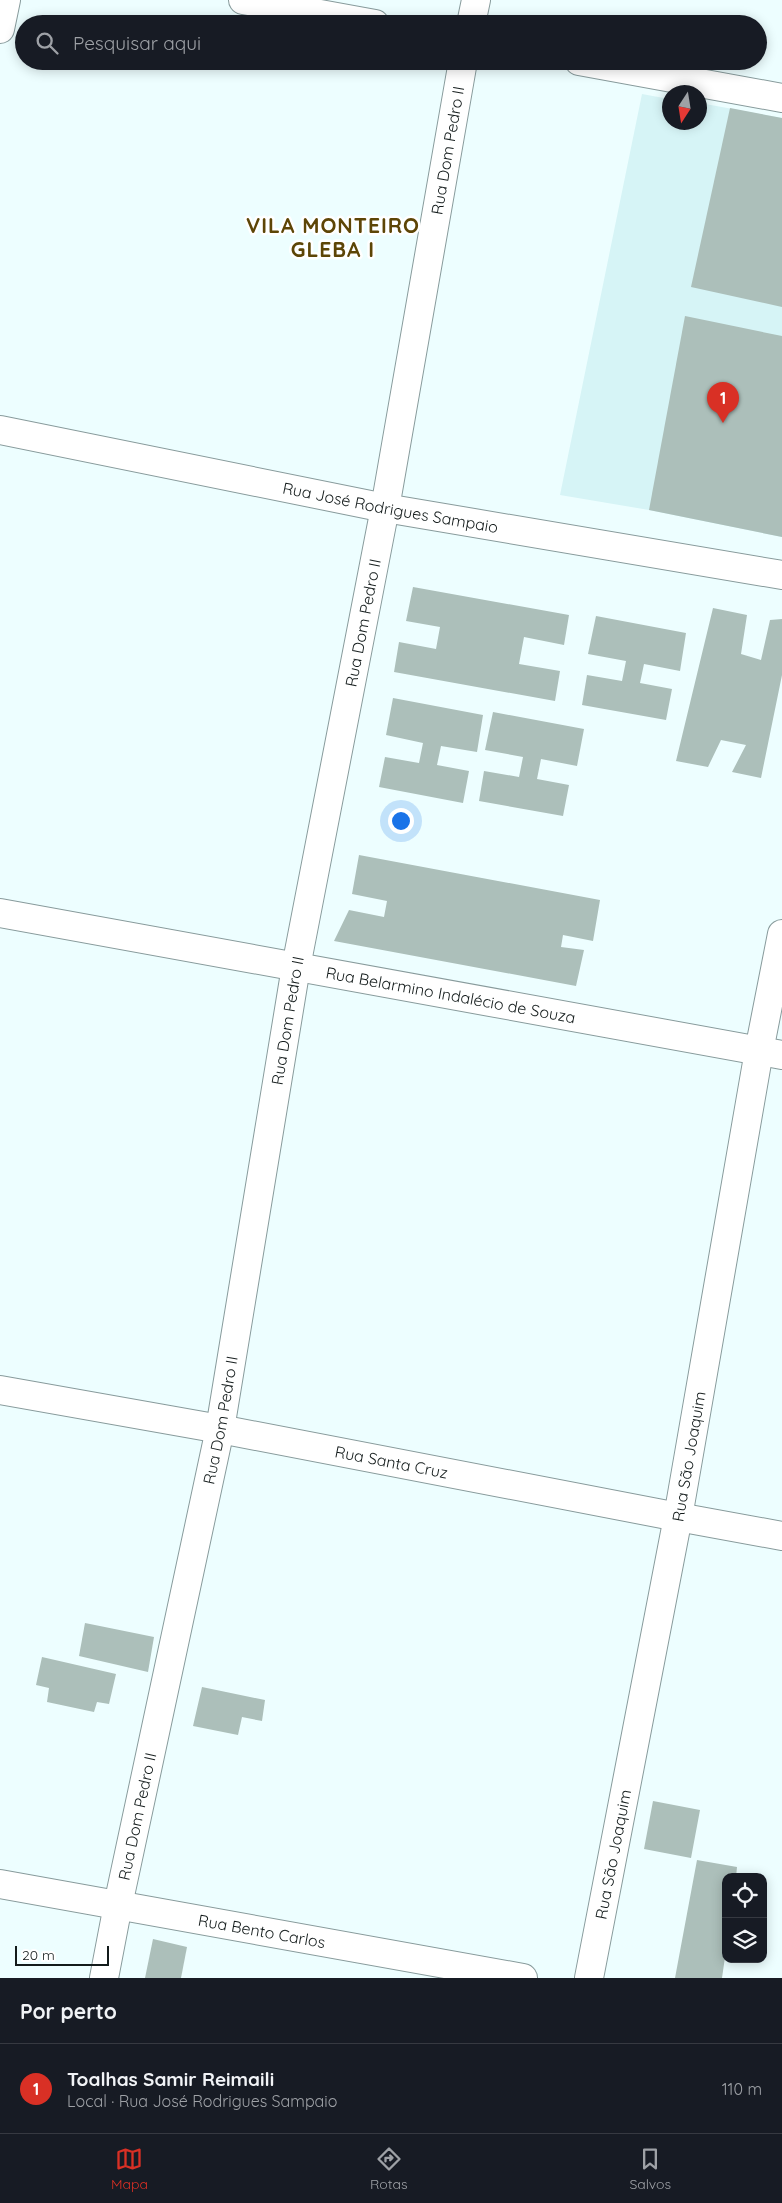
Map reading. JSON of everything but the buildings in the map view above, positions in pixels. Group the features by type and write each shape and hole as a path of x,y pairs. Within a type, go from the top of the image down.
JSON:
{"street":[{"path":"0,29 6,0"},
{"path":"243,0 325,15"},
{"path":"473,15 476,0"},
{"name":"Rua Dom Pedro II","path":"104,1978 118,1904 220,1429 296,967 385,508 462,70"},
{"path":"628,70 782,98"},
{"name":"Rua José Rodrigues Sampaio","path":"0,430 385,508 782,575"},
{"name":"Rua Belarmino Indalécio de Souza","path":"0,913 771,1053"},
{"name":"Rua São Joaquim","path":"589,1978 678,1517 771,1053 782,934"},
{"name":"Rua Santa Cruz","path":"0,1390 220,1429 782,1536"},
{"name":"Rua Bento Carlos","path":"0,1884 523,1978"}],"shaded area":[{"path":"642,94 662,98 662,130 707,130 707,104 782,118 782,537 649,510 560,495"}],"place":[{"name":"Toalhas Samir Reimaili","path":"723,423"}],"district":[{"name":"VILA MONTEIRO GLEBA I","path":"333,237"}]}
